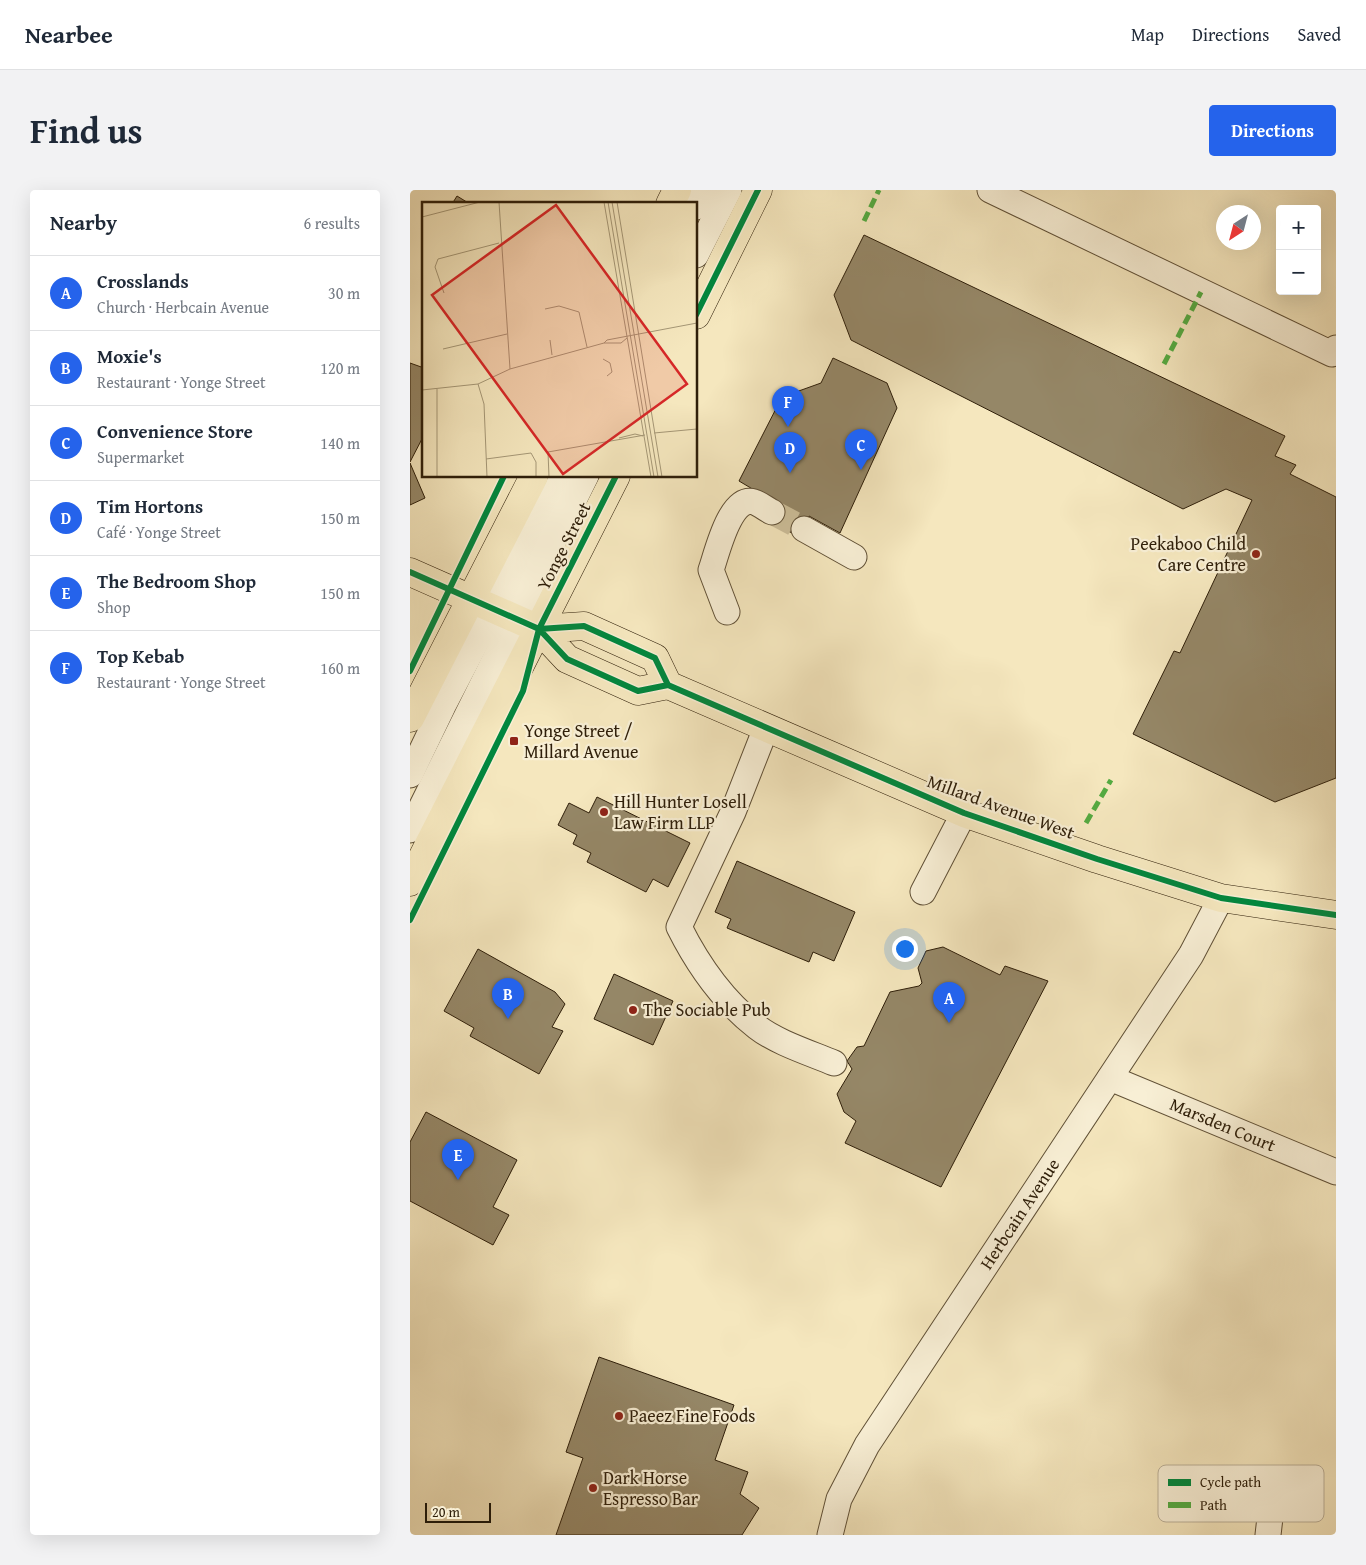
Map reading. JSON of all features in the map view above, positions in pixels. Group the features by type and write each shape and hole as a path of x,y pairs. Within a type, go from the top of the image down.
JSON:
{"main road":[{"path":"671,202 676,190"},
{"path":"698,311 758,190"},
{"name":"Yonge Street","path":"410,882 505,613 534,478"},
{"name":"Yonge Street","path":"410,718 505,613 614,478"},
{"path":"410,572 505,613 567,658 638,692 668,685 655,658 584,626 505,613"},
{"name":"Millard Avenue West","path":"668,685 964,812 1221,898 1336,915"}],"street":[{"path":"698,203 704,190"},
{"path":"698,251 729,190"},
{"path":"990,190 1332,354 1336,348"},
{"path":"410,830 562,478"},
{"path":"410,775 585,478"},
{"path":"727,612 711,570 730,515 744,503 753,502 772,512"},
{"path":"804,529 854,557"},
{"path":"766,728 733,812 678,927 712,984 757,1027 834,1063"},
{"path":"923,892 964,812"},
{"name":"Herbcain Avenue","path":"830,1535 839,1499 867,1445 1191,954 1221,898"},
{"name":"Marsden Court","path":"1110,1078 1336,1172"},
{"path":"1268,1535 1269,1522"}],"building":[{"path":"457,196 467,202 453,202"},
{"path":"864,235 1285,436 1275,456 1296,465 1290,474 1336,497 1336,778 1275,802 1133,734 1174,651 1180,653 1252,500 1226,489 1183,509 851,340 834,295"},
{"path":"833,358 887,383 897,408 840,533 809,516 801,537 768,522 776,503 739,481 782,397 821,383"},
{"path":"410,363 422,367 422,439 410,462"},
{"path":"410,463 425,498 410,505"},
{"path":"597,797 690,843 668,887 653,879 646,892 587,862 591,853 573,844 577,835 558,825 569,803 589,813"},
{"path":"737,861 855,912 834,961 813,952 809,962 727,928 731,919 715,912"},
{"path":"943,947 1000,975 1005,966 1048,981 941,1187 845,1143 856,1121 844,1112 837,1094 852,1069 847,1061 857,1047 864,1046 890,992 919,986 922,983 918,968 926,951"},
{"path":"478,949 555,992 565,1004 552,1027 563,1031 539,1074 470,1036 474,1028 444,1011"},
{"name":"The Sociable Pub","path":"614,974 673,1001 653,1045 594,1019"},
{"path":"426,1112 517,1160 493,1207 509,1215 493,1245 410,1201 410,1142"},
{"path":"599,1357 734,1405 715,1460 748,1472 740,1494 759,1508 742,1535 556,1535 583,1458 566,1452"}],"tunnel":[{"path":"772,512 804,529"}],"marked path":[{"path":"864,221 879,190"},
{"path":"1164,364 1201,292"},
{"path":"1086,823 1111,780"}],"cycle path":[{"path":"698,311 758,190"},
{"path":"410,671 503,478"},
{"path":"410,920 523,691 539,629 615,478"},
{"path":"410,572 539,629 567,659 638,691 668,685 964,813 1097,859 1221,898 1336,915"},
{"path":"539,629 584,626 655,658 668,685"}],"place":[{"name":"Top Kebab","path":"788,427"},
{"name":"Convenience Store","path":"861,470"},
{"name":"Tim Hortons","path":"790,473"},
{"name":"Peekaboo Child Care Centre","path":"1256,554"},
{"name":"Yonge Street / Millard Avenue","path":"514,741"},
{"name":"Hill Hunter Losell Law Firm LLP","path":"604,812"},
{"name":"The Sociable Pub","path":"633,1010"},
{"name":"Moxie's","path":"508,1019"},
{"name":"Crosslands","path":"949,1023"},
{"name":"The Bedroom Shop","path":"458,1180"},
{"name":"Paeez Fine Foods","path":"619,1416"},
{"name":"Dark Horse Espresso Bar","path":"593,1488"}]}
